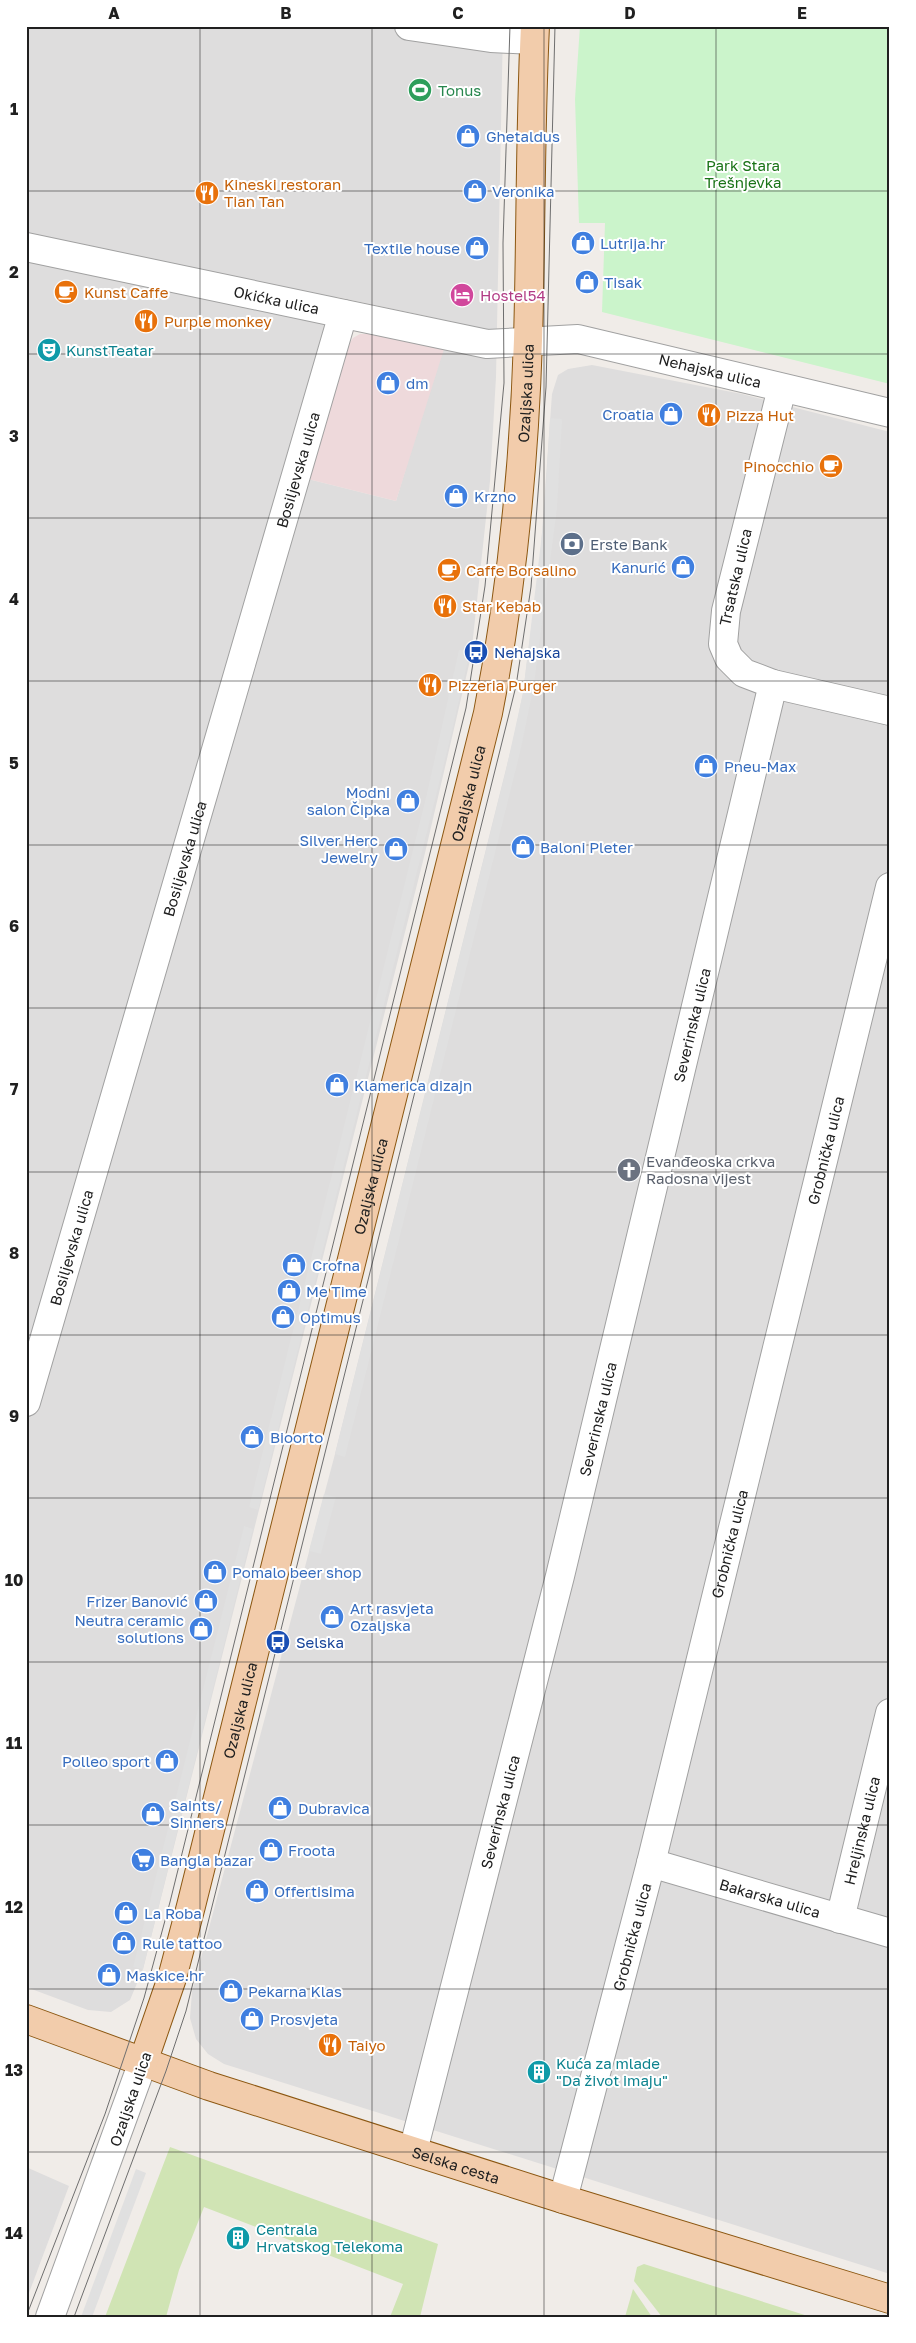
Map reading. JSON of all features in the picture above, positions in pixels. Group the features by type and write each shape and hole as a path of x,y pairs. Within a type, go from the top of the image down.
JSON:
{"main road":[{"name":"Ozaljska ulica","path":"143,2062 172,1978 191,1906 488,712 506,611 515,540 528,342 534,33"},
{"name":"Selska cesta","path":"26,2019 209,2086 563,2199 890,2299"}],"street":[{"path":"408,26 491,38 534,33"},
{"name":"Okićka ulica","path":"26,247 487,344 528,342"},
{"name":"Bosiljevska ulica","path":"26,1402 343,314"},
{"name":"Nehajska ulica","path":"528,342 578,339 890,413"},
{"name":"Trsatska ulica","path":"782,388 723,630 723,644 729,658 744,672 773,684 890,711"},
{"name":"Severinska ulica","path":"413,2151 560,1576 773,684"},
{"name":"Grobnička ulica","path":"563,2199 651,1863 890,887"},
{"name":"Hreljinska ulica","path":"840,1919 890,1713"},
{"name":"Bakarska ulica","path":"651,1863 890,1934"},
{"name":"Ozaljska ulica","path":"50,2317 143,2062"}],"shaded area":[{"path":"26,26 503,26 496,377 490,481 471,656 425,853 143,1969 130,2000 111,2012 88,2010 26,1987","holes":["337,297 454,322 433,377 396,501 308,479 290,471"]},
{"path":"360,334 372,334 444,349 396,501 308,479 346,349 353,338"},
{"path":"592,365 742,394 890,432 890,2274 224,2064 208,2054 196,2039 190,2018 192,1992 335,1454 514,737 523,693 540,560 552,394 558,375 568,369"},
{"path":"550,418 562,419 557,508 534,684 521,748 345,1457 335,1454 506,770 523,693 544,517"},
{"path":"459,650 470,651 451,735 258,1510 249,1507 426,798"},
{"path":"324,1494 336,1497 321,1554 309,1551"},
{"path":"244,1526 253,1529 143,1969 133,1967"},
{"path":"26,2167 69,2186 26,2301"},
{"path":"136,2169 146,2173 92,2317 81,2317"}],"green space":[{"name":"Park Stara Trešnjevka","path":"580,26 890,26 890,384 602,312 605,223 579,223 575,99"},
{"path":"170,2147 438,2244 420,2317 390,2317 403,2284 204,2207 179,2270 166,2317 105,2317"},
{"path":"644,2264 811,2317 662,2317 634,2281 637,2267"},
{"path":"633,2289 652,2317 625,2317"}],"tram line":[{"path":"26,2317 105,2114 144,1998 170,1902 466,708 485,586 504,383 503,243 510,26"},
{"path":"74,2317 166,2071 186,2011 516,686 531,587 546,387 555,26"}],"place":[{"name":"Tonus","path":"420,90"},
{"name":"Ghetaldus","path":"468,136"},
{"name":"Veronika","path":"475,191"},
{"name":"Kineski restoran Tian Tan","path":"207,193"},
{"name":"Lutrija.hr","path":"583,243"},
{"name":"Textile house","path":"477,248"},
{"name":"Tisak","path":"587,282"},
{"name":"Kunst Caffe","path":"66,292"},
{"name":"Hostel54","path":"462,295"},
{"name":"Purple monkey","path":"146,321"},
{"name":"KunstTeatar","path":"49,350"},
{"name":"dm","path":"388,383"},
{"name":"Croatia","path":"671,414"},
{"name":"Pizza Hut","path":"709,415"},
{"name":"Pinocchio","path":"831,466"},
{"name":"Krzno","path":"456,496"},
{"name":"Erste Bank","path":"572,544"},
{"name":"Kanurić","path":"683,567"},
{"name":"Caffe Borsalino","path":"449,570"},
{"name":"Star Kebab","path":"445,606"},
{"name":"Nehajska","path":"476,652"},
{"name":"Pizzeria Purger","path":"430,685"},
{"name":"Pneu-Max","path":"706,766"},
{"name":"Modni salon Čipka","path":"408,801"},
{"name":"Baloni Pleter","path":"523,847"},
{"name":"Silver Herc Jewelry","path":"396,849"},
{"name":"Klamerica dizajn","path":"337,1085"},
{"name":"Evanđeoska crkva Radosna vijest","path":"629,1170"},
{"name":"Crofna","path":"294,1265"},
{"name":"Me Time","path":"289,1291"},
{"name":"Optimus","path":"283,1317"},
{"name":"Bioorto","path":"252,1437"},
{"name":"Pomalo beer shop","path":"215,1572"},
{"name":"Frizer Banović","path":"206,1601"},
{"name":"Art rasvjeta Ozaljska","path":"332,1617"},
{"name":"Neutra ceramic solutions","path":"201,1629"},
{"name":"Selska","path":"278,1642"},
{"name":"Polleo sport","path":"167,1761"},
{"name":"Dubravica","path":"280,1808"},
{"name":"Saints/ Sinners","path":"153,1814"},
{"name":"Froota","path":"271,1850"},
{"name":"Bangla bazar","path":"143,1860"},
{"name":"Offertisima","path":"257,1891"},
{"name":"La Roba","path":"126,1913"},
{"name":"Rule tattoo","path":"124,1943"},
{"name":"Maskice.hr","path":"109,1975"},
{"name":"Pekarna Klas","path":"231,1991"},
{"name":"Prosvjeta","path":"252,2019"},
{"name":"Taiyo","path":"330,2045"},
{"name":"Kuća za mlade \"Da život imaju\"","path":"539,2072"},
{"name":"Centrala Hrvatskog Telekoma","path":"238,2238"}]}
